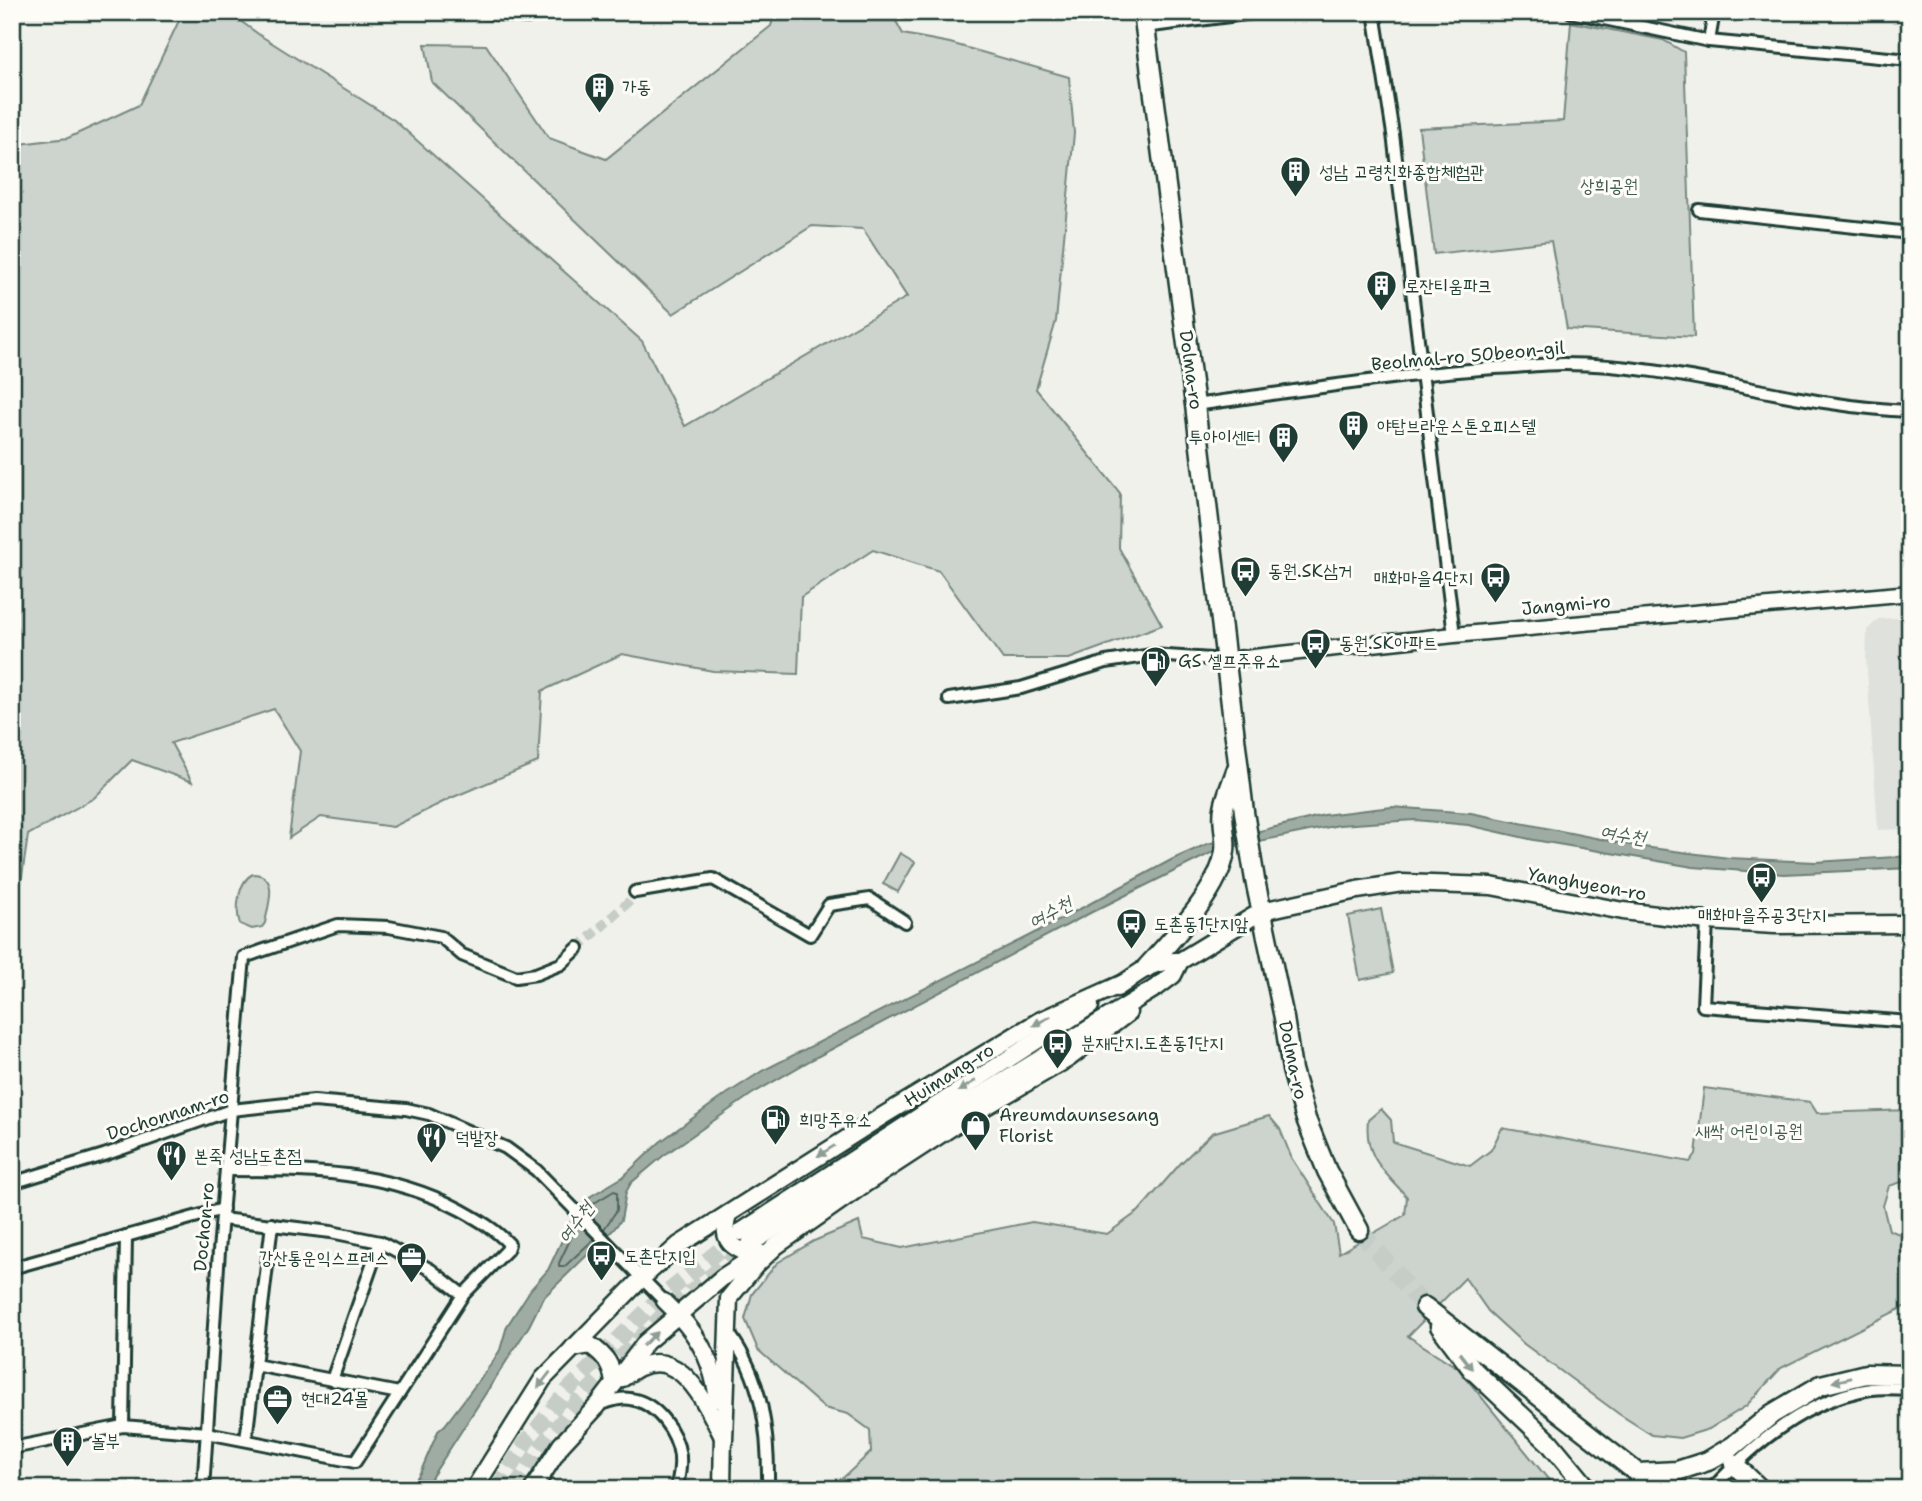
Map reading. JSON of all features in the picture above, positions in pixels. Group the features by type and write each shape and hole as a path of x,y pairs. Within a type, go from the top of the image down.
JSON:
{"main road":[{"name":"Dolma-ro","path":"1143,20 1195,405 1244,812 1255,880 1292,1070 1306,1119 1327,1171 1359,1230"},
{"path":"1146,968 1199,905 1223,860 1226,849 1224,809 1239,765"},
{"name":"Yanghyeon-ro","path":"1262,911 1402,883 1491,886 1623,911 1707,920 1775,925 1910,923"},
{"name":"Huimang-ro","path":"749,1244 1157,986 1173,975 1181,961 1262,911"},
{"name":"Huimang-ro","path":"749,1244 1146,968 1164,960 1181,961"},
{"path":"474,1489 543,1379 642,1278 679,1245 884,1115 1040,1021 1126,982"},
{"path":"722,1489 729,1298 755,1266 776,1246 821,1214 964,1118 1069,1058 1121,1020 1157,986"},
{"path":"728,1214 725,1226 727,1239 742,1252 749,1244 821,1214"},
{"path":"598,1405 646,1342 723,1277 749,1244"},
{"path":"1588,1489 1549,1442 1473,1370 1425,1307 1658,1489"},
{"path":"678,1315 695,1333 710,1360 724,1440"},
{"path":"573,1348 590,1345 601,1352 609,1362 614,1384"},
{"path":"533,1489 561,1445 598,1405 626,1376 650,1364 665,1363 686,1376 702,1398 724,1440"},
{"path":"1637,1473 1677,1471 1708,1461 1733,1446 1772,1414 1821,1385 1866,1374 1910,1376"},
{"path":"1734,1464 1760,1489"}],"street":[{"path":"483,12 527,17 546,12"},
{"path":"1143,20 1261,12"},
{"path":"1374,12 1393,134 1454,635"},
{"path":"1571,12 1709,41 1910,60"},
{"path":"1709,41 1714,12"},
{"path":"1699,210 1910,233"},
{"name":"Beolmal-ro 50beon-gil","path":"1195,405 1422,373 1564,364 1665,371 1830,401 1910,411"},
{"name":"Jangmi-ro","path":"1227,660 1454,635 1910,593"},
{"path":"949,699 1021,688 1106,662 1152,655 1227,660"},
{"path":"635,892 713,879 810,935 829,905 849,901 870,899 905,922"},
{"path":"1707,920 1703,1006 1910,1022"},
{"name":"Dochon-ro","path":"203,1489 222,1214 244,957 338,925 389,927 441,937 462,955 516,977 536,974 561,964 579,948"},
{"name":"Dochonnam-ro","path":"12,1182 104,1155 231,1110 314,1101 384,1107 429,1114 506,1148 536,1170 642,1278"},
{"path":"12,1448 123,1426 207,1433 355,1462 463,1295 507,1250 509,1244 486,1223 433,1195 362,1177 324,1172 226,1170"},
{"path":"12,1268 126,1236 222,1214 380,1242 431,1270 463,1295"},
{"path":"246,1440 272,1224"},
{"path":"123,1426 126,1236"},
{"path":"332,1380 380,1242"},
{"path":"642,1278 678,1315"},
{"path":"727,1331 757,1383 768,1438 768,1489"},
{"path":"255,1365 398,1392"},
{"path":"1712,1489 1734,1464 1767,1437 1832,1400 1874,1388 1910,1389"},
{"path":"598,1405 626,1398 639,1400 665,1421 675,1436 680,1457 676,1489"}],"shaded area":[{"path":"1910,617 1910,829 1878,830 1866,658 1867,630 1878,619"}],"green space":[{"path":"183,12 228,12 261,36 394,120 642,341 685,426 907,297 863,229 812,226 673,314 432,82 425,44 486,45 549,138 606,159 771,26 775,12 891,12 903,34 950,43 1069,77 1074,133 1056,321 1036,389 1120,493 1119,548 1162,625 1069,659 1003,659 939,571 873,550 801,597 798,674 713,671 622,654 542,691 538,762 451,798 393,827 321,817 289,838 300,751 274,709 171,743 192,782 132,760 94,798 28,835 15,925 12,928 12,145 68,138 139,105"},
{"name":"상희공원","path":"1571,22 1663,40 1684,52 1694,337 1567,329 1551,241 1434,254 1419,128 1563,121"},
{"path":"900,853 915,862 898,892 883,884"},
{"path":"253,874 267,880 270,900 265,923 262,927 252,929 240,924 238,911 241,889"},
{"path":"1381,909 1393,973 1360,980 1348,916"},
{"name":"새싹 어린이공원","path":"1704,1088 1810,1102 1817,1113 1910,1110 1910,1174 1905,1181 1889,1186 1883,1206 1889,1230 1910,1238 1910,1304 1781,1368 1746,1406 1709,1429 1680,1438 1652,1435 1524,1344 1488,1311 1465,1278 1408,1336 1458,1368 1556,1489 829,1489 830,1485 844,1477 871,1452 870,1430 848,1414 824,1408 758,1350 745,1319 752,1294 777,1263 814,1241 859,1222 863,1239 902,1248 1032,1222 1107,1234 1139,1211 1180,1164 1212,1133 1269,1116 1280,1129 1292,1159 1334,1224 1339,1253 1405,1215 1407,1197 1377,1163 1369,1144 1368,1120 1381,1109 1391,1120 1393,1142 1470,1166 1491,1150 1502,1128 1690,1162 1696,1154"}],"water":[{"name":"여수천","path":"1392,807 1471,813 1635,846 1729,858 1816,862 1910,856 1910,868 1784,874 1693,867 1534,840 1468,825 1415,820 1339,825 1211,853 1092,912 811,1060 752,1094 663,1156 631,1183 626,1192 621,1220 613,1230 543,1298 529,1326 424,1489 410,1489 438,1431 492,1363 500,1350 507,1326 531,1289 548,1270 572,1219 582,1205 591,1196 623,1177 660,1142 719,1099 762,1071 1207,844 1324,815"}],"tunnel":[{"path":"578,948 633,898 635,892"},
{"path":"1359,1230 1425,1307"},
{"path":"497,1489 526,1442 568,1390 653,1304 739,1234"},
{"path":"515,1489 538,1451 579,1400 663,1315 750,1244"}],"place":[{"name":"가동","path":"599,114"},
{"name":"성남 고령친화종합체험관","path":"1296,199"},
{"name":"로잔티움파크","path":"1382,313"},
{"name":"야탑브라운스톤오피스텔","path":"1354,453"},
{"name":"투아이센터","path":"1284,464"},
{"name":"동원.SK삼거","path":"1245,598"},
{"name":"매화마을4단지","path":"1496,605"},
{"name":"동원.SK아파트","path":"1316,670"},
{"name":"GS 셀프주유소","path":"1155,688"},
{"name":"매화마을주공3단지","path":"1762,904"},
{"name":"도촌동1단지앞","path":"1131,951"},
{"name":"분재단지.도촌동1단지","path":"1058,1070"},
{"name":"희망주유소","path":"776,1147"},
{"name":"Areumdaunsesang Florist","path":"976,1152"},
{"name":"덕발장","path":"432,1165"},
{"name":"본죽 성남도촌점","path":"171,1183"},
{"name":"도촌단지입","path":"601,1283"},
{"name":"강산통운익스프레스","path":"412,1285"},
{"name":"현대24몰","path":"278,1426"},
{"name":"놀부","path":"68,1468"}]}
